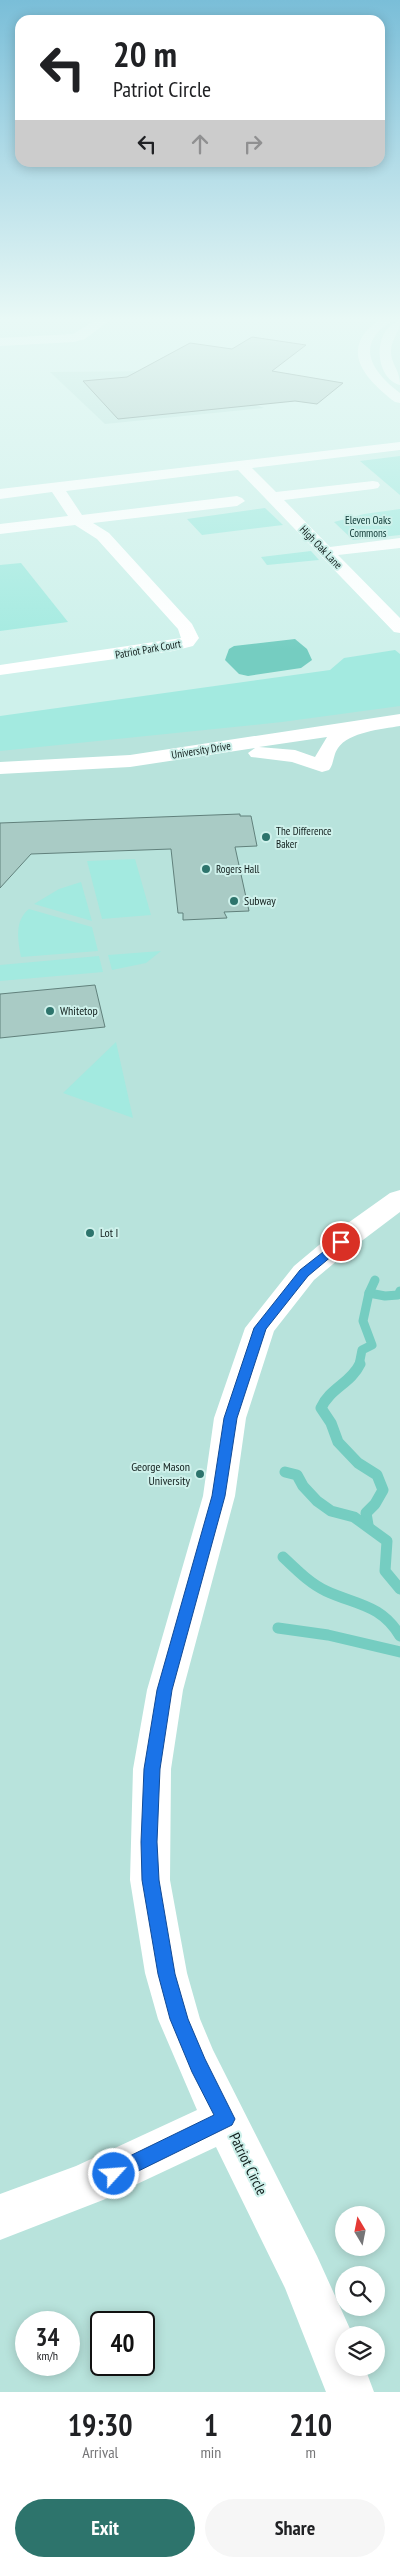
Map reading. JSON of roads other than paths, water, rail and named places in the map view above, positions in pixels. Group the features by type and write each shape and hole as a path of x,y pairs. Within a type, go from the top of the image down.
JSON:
{"street":[{"path":"0,494 400,446"},
{"name":"High Oak Lane","path":"242,466 397,623"},
{"path":"272,497 373,485"},
{"name":"Patriot Park Court","path":"0,670 173,646 187,642 190,638 186,628 143,578 103,536 78,520 61,517 49,488"},
{"path":"0,529 237,501"},
{"path":"325,552 400,544"},
{"name":"University Drive","path":"0,768 114,762 400,720"},
{"path":"197,751 295,756 322,766 326,749 331,741 366,725"},
{"name":"Patriot Circle","path":"350,2392 327,2331 301,2272 198,2065 179,2019 166,1974 150,1880 149,1842 152,1769 165,1690 219,1496 230,1418 260,1328 304,1273 341,1242 400,1199"},
{"path":"0,2217 61,2196 114,2174 226,2119"}],"waterway":[{"path":"369,1293 375,1280"},
{"path":"369,1293 385,1296 398,1295 400,1291"},
{"path":"359,1365 362,1350 372,1345 363,1321 369,1293"},
{"path":"360,1364 356,1371 330,1395 321,1408 331,1423 338,1442 358,1463 377,1475 383,1490 375,1504 366,1513 368,1525"},
{"path":"285,1472 297,1475 303,1486 317,1501 331,1511 354,1517 387,1541 385,1571 400,1589"},
{"path":"283,1557 303,1576 320,1588 376,1611 385,1617 400,1636"},
{"path":"278,1628 328,1635 400,1652"}],"place":[{"name":"The Difference Baker","path":"266,837"},
{"name":"Rogers Hall","path":"206,869"},
{"name":"Subway","path":"234,901"},
{"name":"Whitetop","path":"50,1011"},
{"name":"Lot I","path":"90,1233"},
{"name":"George Mason University","path":"200,1474"}],"park label":[{"name":"Eleven Oaks Commons","path":"368,526"}]}
